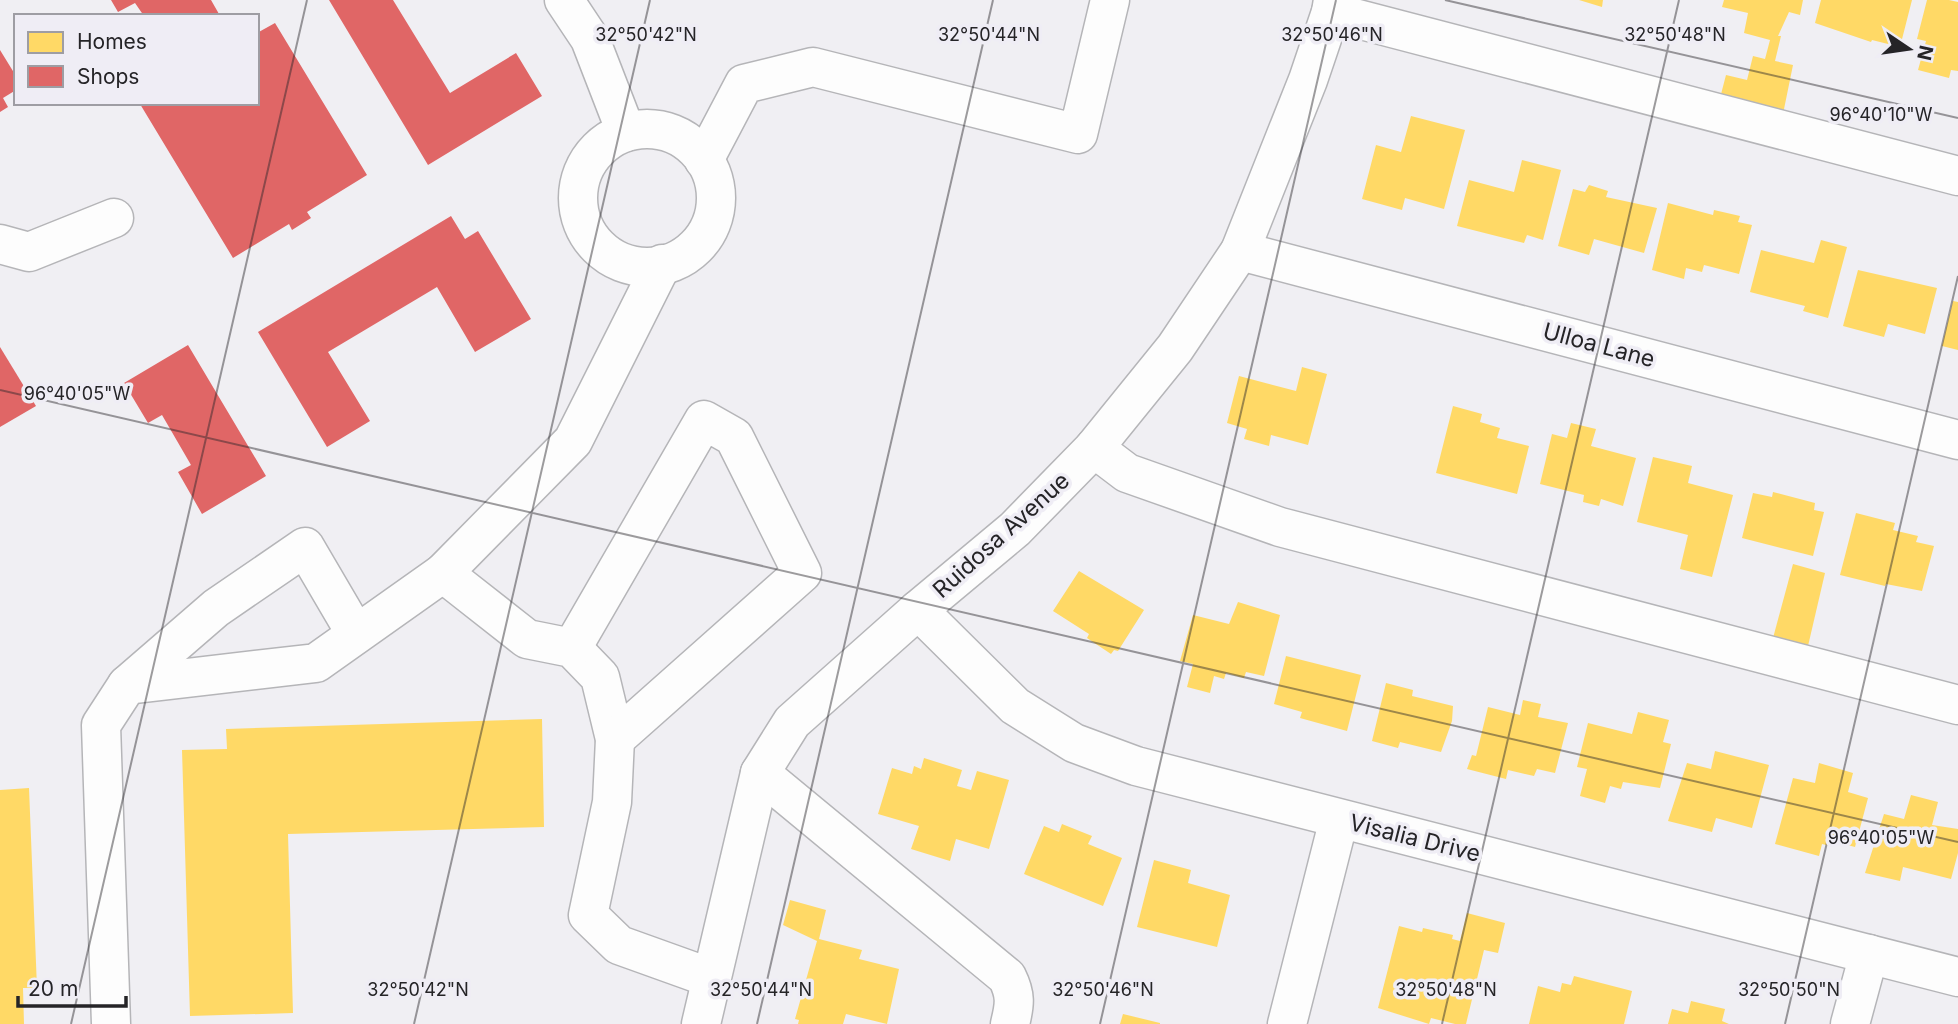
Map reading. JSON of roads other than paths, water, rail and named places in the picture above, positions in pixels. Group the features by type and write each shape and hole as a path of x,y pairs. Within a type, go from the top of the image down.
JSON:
{"street":[{"path":"564,0 590,39 626,132"},
{"path":"704,159 744,84 813,67 1078,134 1110,0"},
{"path":"1332,6 1958,176"},
{"name":"Ruidosa Avenue","path":"701,1024 760,773 792,722 918,610 1015,529 1094,448 1175,348 1240,251 1308,80 1332,6"},
{"path":"636,129 658,129 679,136 704,159 716,189 715,212 707,233 692,250 673,262 651,267 628,264 607,254 591,238 580,216 578,194 584,171 596,151 614,137 636,129"},
{"path":"0,244 29,252 114,218"},
{"name":"Ulloa Lane","path":"1240,251 1958,439"},
{"path":"127,685 316,663 443,573 573,441 662,264"},
{"path":"572,648 705,420 734,437 802,573 615,739"},
{"path":"1094,448 1127,473 1280,527 1958,705"},
{"path":"111,1024 101,725 127,685 216,608 305,547 356,634"},
{"path":"443,573 527,639 572,648 600,677 615,739 612,802 588,915 619,945 711,978"},
{"name":"Visalia Drive","path":"918,610 1016,706 1074,743 1136,766 1958,977"},
{"path":"760,773 1007,976 1014,991 1010,1024"},
{"path":"1287,1024 1339,819"},
{"path":"1850,1024 1869,954"}]}
